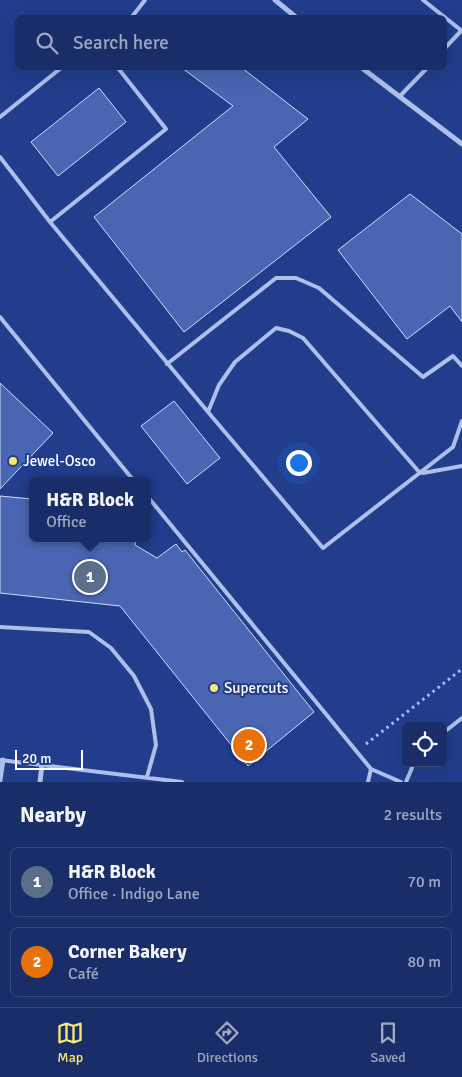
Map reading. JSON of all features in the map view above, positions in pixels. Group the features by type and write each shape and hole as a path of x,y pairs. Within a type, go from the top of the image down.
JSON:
{"street":[{"path":"275,0 293,15"},
{"path":"365,70 462,144"},
{"path":"0,780 2,760"},
{"path":"40,782 42,764"}],"lane":[{"path":"133,15 145,0"},
{"path":"423,0 442,15"},
{"path":"447,18 462,30 447,46"},
{"path":"0,117 59,70"},
{"path":"50,222 166,129 120,70"},
{"path":"400,96 425,70"},
{"path":"0,157 50,222 167,364 323,548 453,447 462,421"},
{"path":"167,364 276,278 296,278 319,288 423,377 453,356 462,366"},
{"path":"0,317 131,477"},
{"path":"208,412 219,384 234,362 276,328 289,331 303,338 420,473"},
{"path":"420,473 462,466"},
{"path":"151,501 371,769 400,782"},
{"path":"0,627 89,632 111,648 134,676 151,709 156,745 147,777"},
{"path":"447,730 462,718"},
{"path":"2,760 182,782"},
{"path":"406,782 412,767"},
{"path":"368,782 371,769"}],"path":[{"path":"357,752 462,669"}],"building":[{"path":"185,70 245,70 308,119 274,147 331,217 184,332 94,217 233,106"},
{"path":"99,88 126,122 58,176 31,142"},
{"path":"410,194 462,234 462,322 450,306 407,339 338,250"},
{"name":"Jewel-Osco","path":"0,383 53,433 0,489"},
{"path":"174,401 220,458 187,484 141,426"},
{"path":"0,496 29,499 29,542 135,542 135,545 157,558 176,544 182,552 185,550 314,712 248,766 120,606 0,593"}],"place":[{"name":"Jewel-Osco","path":"13,461"},
{"name":"H&R Block","path":"90,577"},
{"name":"Supercuts","path":"214,688"},
{"name":"Corner Bakery","path":"249,745"}]}
